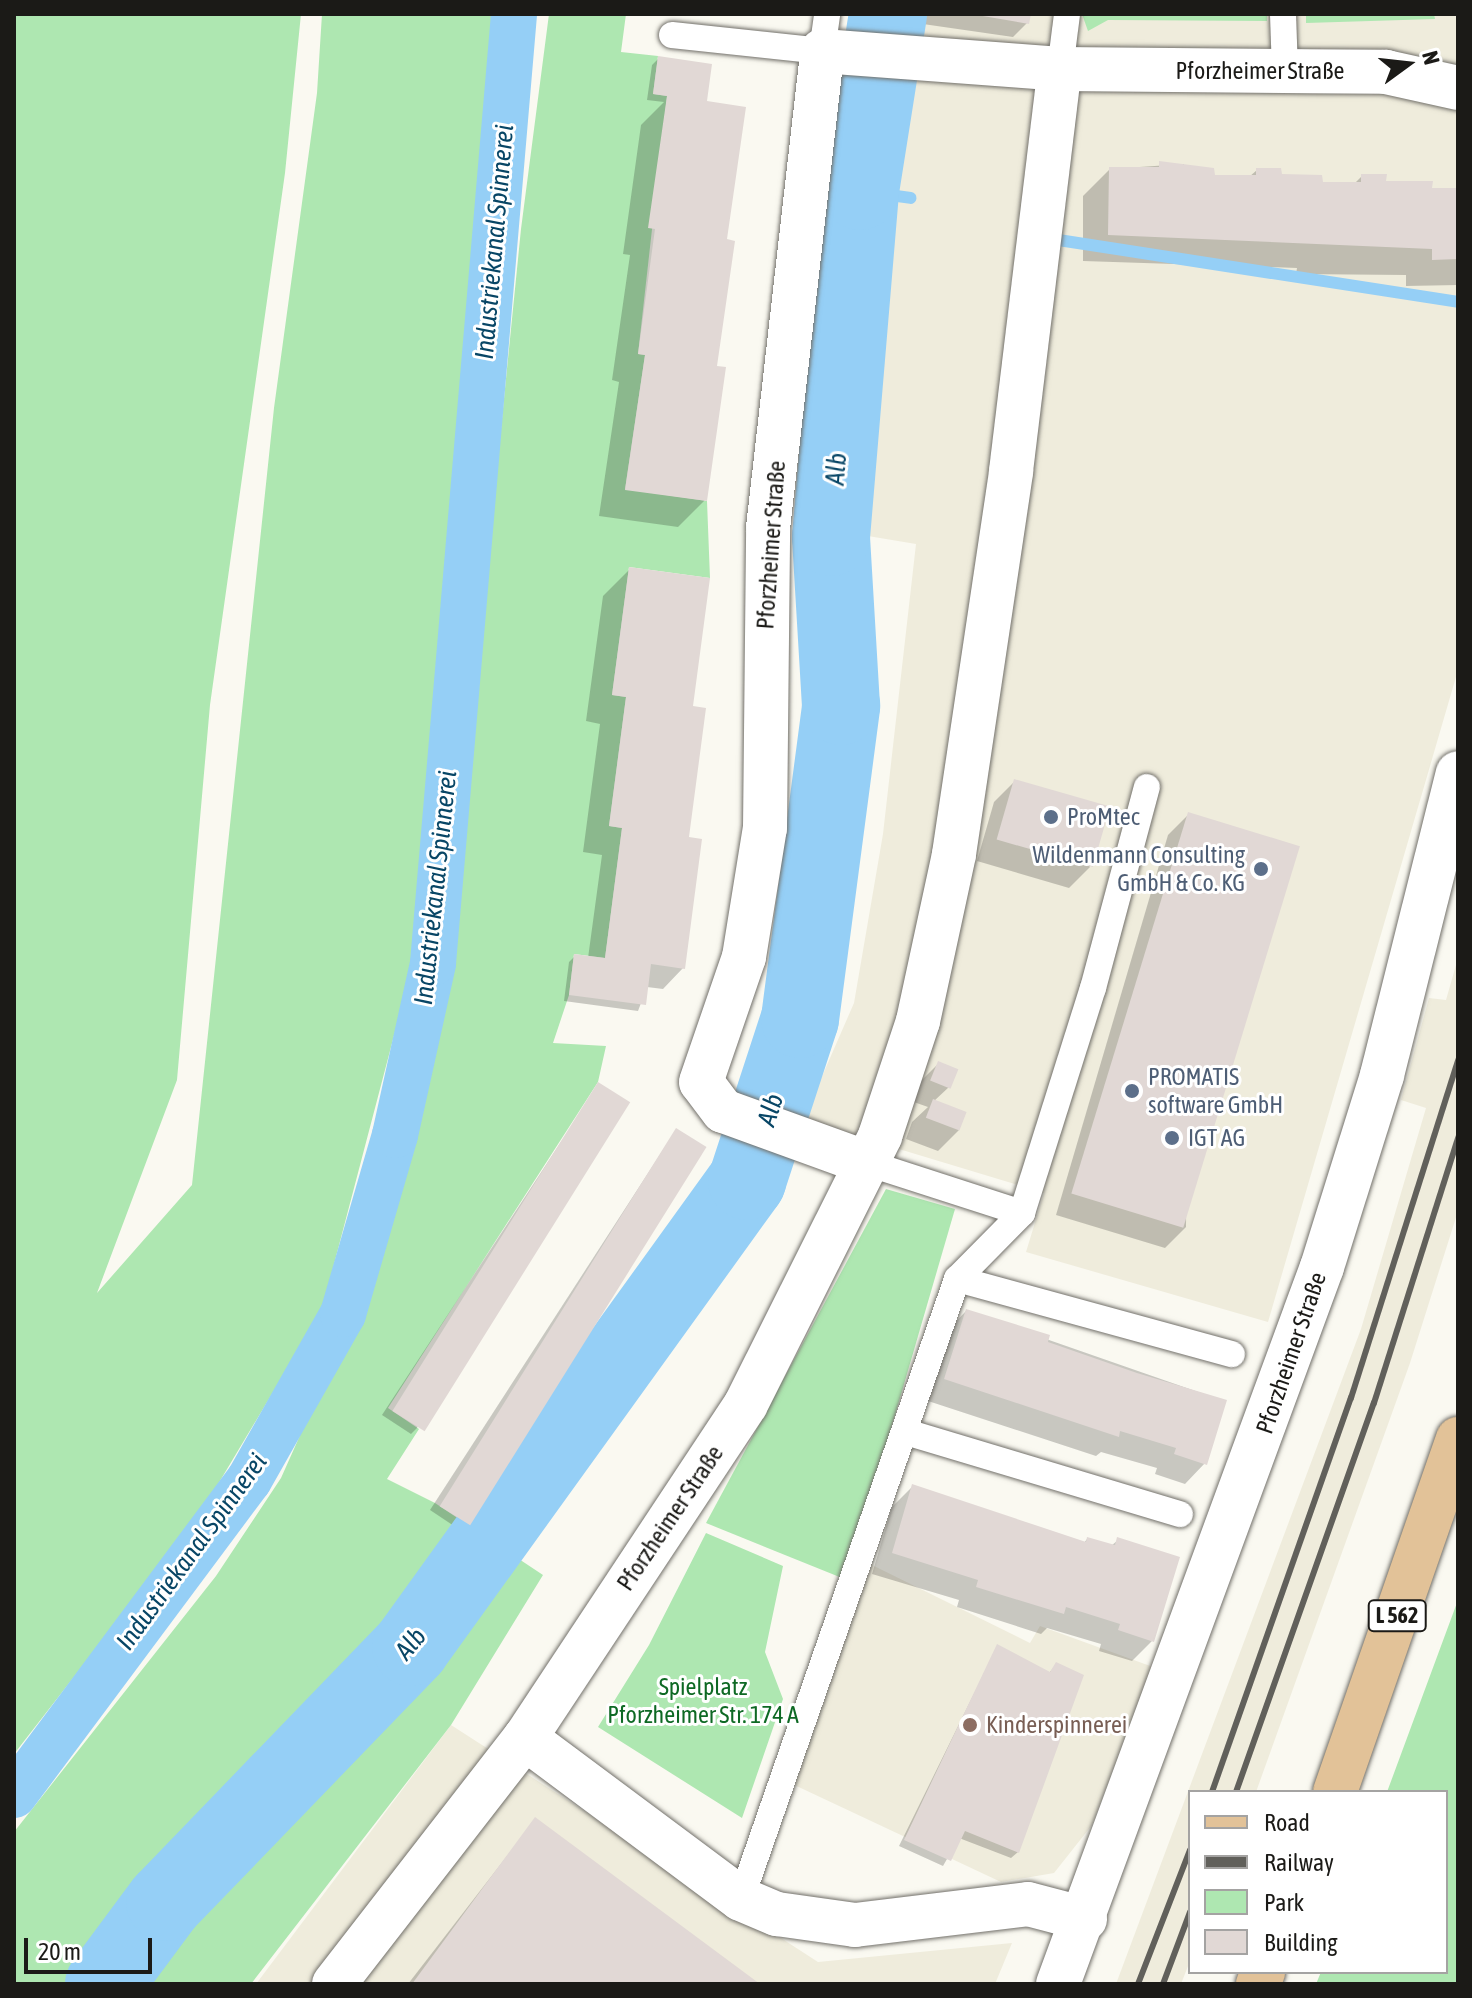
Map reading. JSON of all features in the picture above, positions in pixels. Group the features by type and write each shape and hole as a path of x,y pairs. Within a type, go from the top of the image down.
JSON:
{"main road":[{"name":"L 562","path":"1336,1790 1458,1439"}],"street":[{"name":"Pforzheimer Straße","path":"849,1156 723,1111 701,1082 744,957 765,828 768,528 835,40 945,60 1060,69 1386,72 1458,88"},
{"name":"Pforzheimer Straße","path":"334,1984 525,1738 746,1404 849,1156 918,1021 954,854 1011,471 1060,69"},
{"name":"Pforzheimer Straße","path":"1058,1984 1085,1919 1322,1267 1382,1075 1458,773"},
{"path":"525,1738 741,1899 777,1914 855,1925 1028,1904 1085,1919"}],"lane":[{"path":"1060,69 1067,14"},
{"path":"1283,14 1285,71"},
{"path":"672,35 835,40"},
{"path":"741,1899 957,1279 1022,1213 1093,988 1147,787"},
{"name":"Pforzheimer Straße","path":"849,1156 1022,1213"},
{"path":"957,1279 1232,1354"},
{"path":"906,1432 1180,1514"}],"shaded area":[{"path":"921,14 1458,14 1458,670 1268,1322 1026,1252 1044,1193 803,1120 854,1003 883,834 916,544 850,533"},
{"path":"1458,958 1458,1211 1410,1363 1257,1790 1189,1790 1361,1329 1426,1108 1401,1100 1429,998 1446,1000"},
{"name":"Kinderspinnerei","path":"870,1564 1030,1643 1040,1626 1153,1667 1092,1825 1054,1873 1001,1882 788,1782"},
{"path":"451,1725 818,1962 1012,1943 995,1984 256,1984"},
{"path":"1188,1792 1188,1966 1181,1984 1116,1984"}],"green space":[{"path":"14,14 301,14 285,173 210,705 177,1080 97,1293 192,1185 274,408 317,93 322,14 498,14 412,967 322,1310 199,1516 14,1754"},
{"path":"549,14 626,14 621,52 658,56 653,94 667,96 638,354 645,355 625,489 707,501 710,578 629,567 612,695 626,697 609,826 622,828 605,958 574,954 569,995 553,1043 606,1046 598,1082 388,1408 419,1429 387,1479 435,1503 543,1575 451,1725 251,1984 14,1984 14,1832 216,1576 281,1478 339,1348 390,1209 443,1008 521,229"},
{"path":"1082,14 1267,14 1267,21 1108,20 1088,31"},
{"path":"1306,14 1434,14 1435,19 1306,23"},
{"path":"886,1189 955,1209 847,1580 706,1523"},
{"name":"Spielplatz Pforzheimer Str. 174 A","path":"706,1533 783,1566 765,1652 783,1699 742,1818 598,1727 649,1645"},
{"path":"1458,1600 1458,1984 1316,1984 1320,1974 1448,1974 1448,1790 1388,1790"}],"building":[{"path":"971,14 1031,14 1029,24"},
{"path":"658,56 712,64 707,101 746,107 727,239 735,241 717,366 726,367 707,501 625,490 645,355 638,354 655,229 648,228 667,96 653,94"},
{"path":"1159,161 1214,168 1215,175 1256,175 1256,168 1281,168 1282,174 1322,175 1323,182 1361,182 1361,174 1387,174 1386,181 1433,181 1432,188 1458,188 1458,259 1432,260 1432,249 1108,235 1109,167 1159,167"},
{"path":"629,567 710,578 693,706 706,708 689,837 702,839 685,969 651,964 646,1005 569,995 574,954 605,958 622,828 609,826 626,697 612,695"},
{"path":"1014,779 1110,807 1093,867 997,840"},
{"path":"1188,812 1300,846 1183,1228 1071,1194"},
{"path":"938,1061 958,1069 951,1089 930,1080"},
{"path":"598,1082 630,1102 425,1431 392,1411"},
{"path":"933,1099 967,1112 959,1131 926,1118"},
{"path":"676,1128 707,1147 470,1525 440,1506"},
{"path":"966,1309 1050,1335 1048,1342 1227,1400 1207,1465 1174,1454 1176,1448 1120,1431 1119,1437 944,1379"},
{"path":"912,1484 1086,1542 1087,1537 1115,1545 1117,1537 1180,1557 1154,1642 1118,1630 1120,1624 1066,1607 1064,1614 976,1587 978,1580 892,1553"},
{"path":"997,1644 1050,1672 1056,1662 1084,1675 1019,1853 965,1831 951,1861 904,1840"},
{"path":"535,1817 760,1984 412,1984"}],"waterway":[{"name":"Industriekanal Spinnerei","path":"14,1795 249,1480 343,1314 395,1135 433,963 514,14"},
{"name":"Alb","path":"104,1984 165,1902 411,1647 747,1181 800,1019 841,706 831,537 860,191 888,14"},
{"path":"860,191 911,198"},
{"path":"1052,239 1458,302"}],"railway":[{"path":"1213,1790 1351,1398 1458,1061"},
{"path":"1237,1790 1374,1403 1458,1138"},
{"path":"1138,1984 1188,1855"},
{"path":"1163,1984 1188,1917"}],"place":[{"name":"ProMtec","path":"1051,817"},
{"name":"Wildenmann Consulting GmbH & Co. KG","path":"1261,869"},
{"name":"PROMATIS software GmbH","path":"1132,1091"},
{"name":"IGT AG","path":"1172,1138"},
{"name":"Kinderspinnerei","path":"970,1725"}]}
